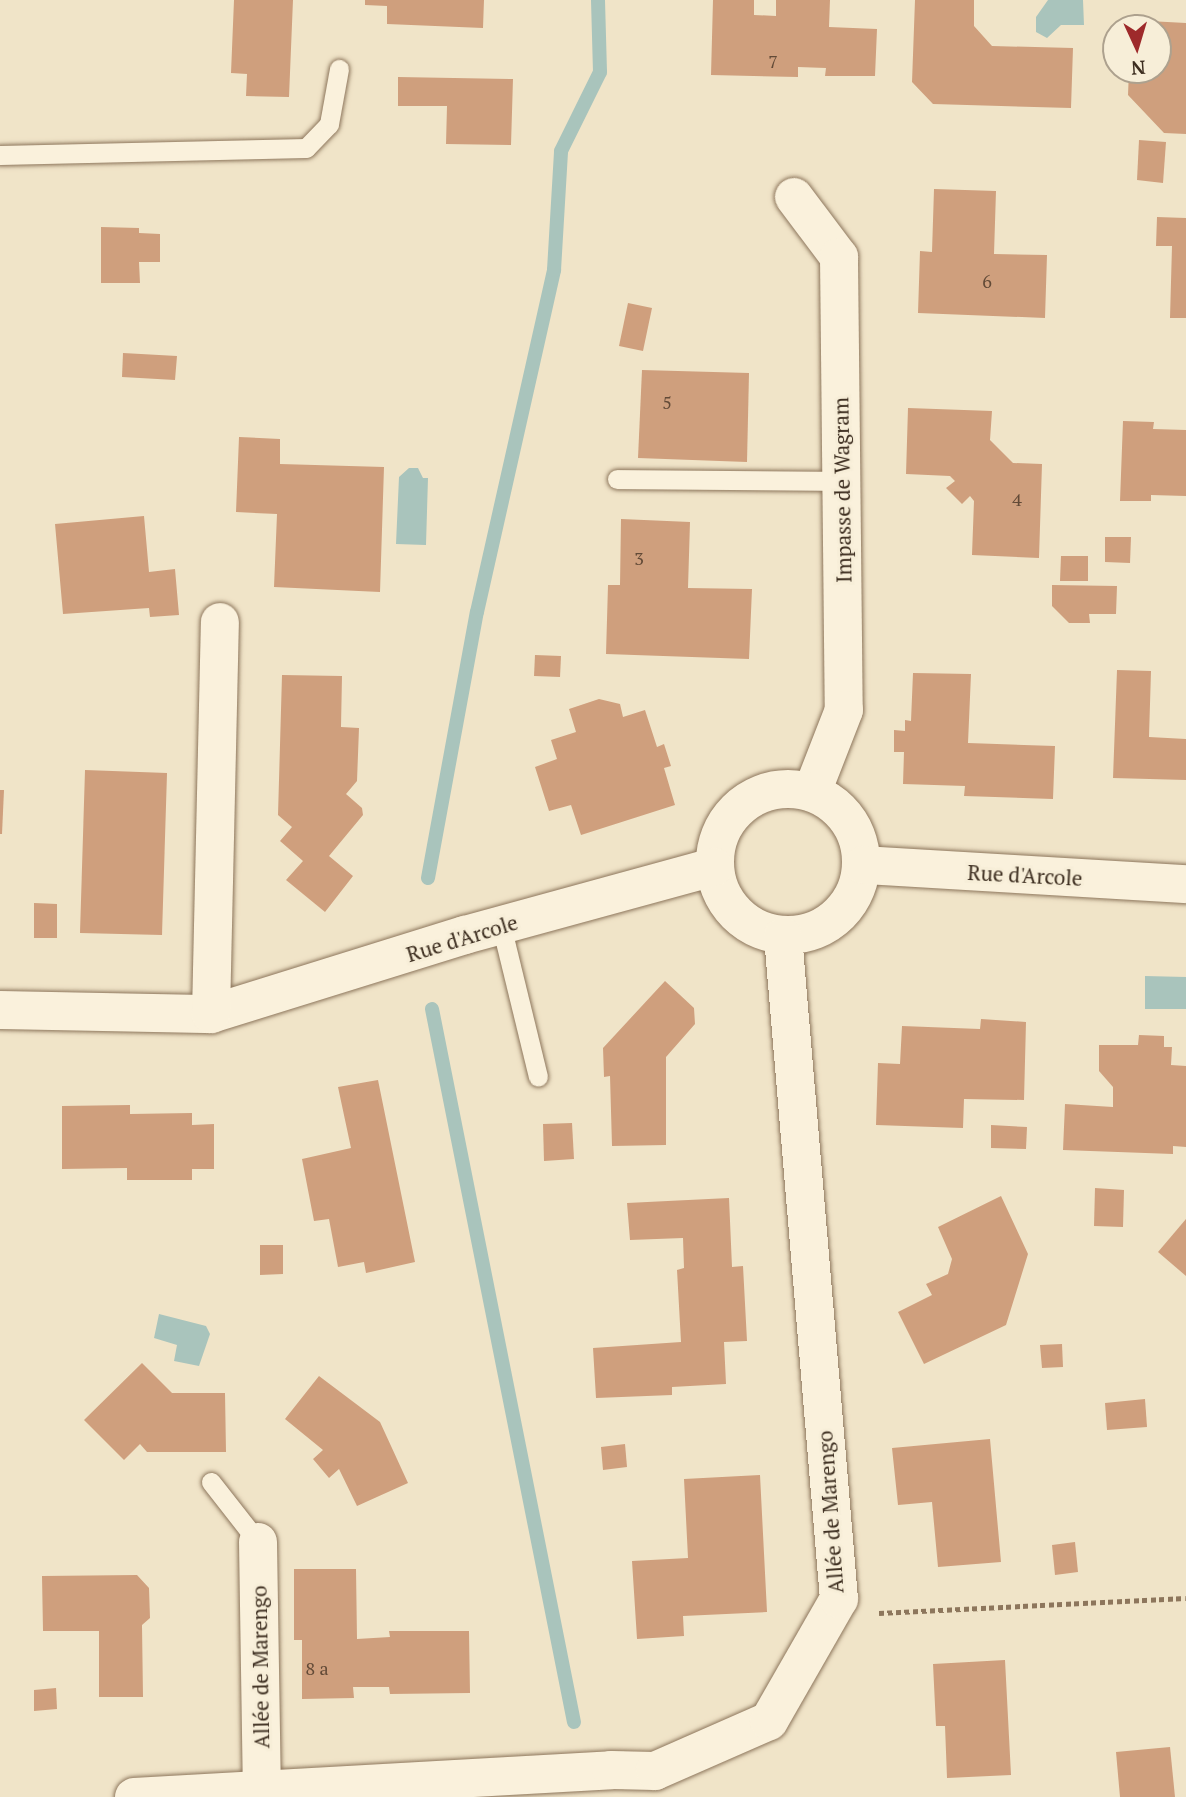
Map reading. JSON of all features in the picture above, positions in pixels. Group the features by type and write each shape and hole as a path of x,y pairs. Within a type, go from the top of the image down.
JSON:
{"street":[{"name":"Impasse de Wagram","path":"794,197 839,257 844,710 812,792"},
{"path":"211,1014 220,622"},
{"path":"795,787 812,792 852,821 864,865 847,909 822,929 783,936 745,922 723,898 714,867 718,837 734,810 763,791 795,787"},
{"name":"Rue d'Arcole","path":"864,865 1186,884"},
{"name":"Rue d'Arcole","path":"0,1010 211,1014 483,930 714,867"},
{"name":"Allée de Marengo","path":"134,1797 382,1791 611,1770 655,1771 769,1721 839,1599 783,936"},
{"name":"Allée de Marengo","path":"258,1542 262,1792"}],"lane":[{"path":"0,155 306,148 329,124 339,69"},
{"path":"617,479 842,481"},
{"path":"483,930 538,1077"},
{"path":"211,1482 258,1542"}],"path":[{"path":"830,1615 1186,1598"}],"water":[{"path":"1048,0 1083,0 1084,25 1061,25 1047,38 1036,32 1036,17"},
{"path":"409,468 418,468 423,478 428,478 426,545 396,544 399,477"},
{"path":"1145,976 1186,977 1186,1009 1145,1009"},
{"path":"159,1314 206,1326 210,1334 199,1366 174,1361 177,1345 154,1338"}],"building":[{"path":"234,0 293,0 289,97 246,96 247,74 231,73"},
{"path":"365,0 484,0 483,28 387,24 387,6 365,5"},
{"path":"713,0 754,0 754,15 776,16 776,0 830,0 829,27 877,29 875,76 825,76 826,68 798,67 798,77 711,75"},
{"path":"915,0 974,0 974,26 992,46 1073,48 1071,108 933,104 912,82"},
{"path":"1172,22 1186,23 1186,134 1164,133 1128,95 1128,84 1172,84"},
{"path":"398,77 513,79 511,145 446,144 447,106 398,106"},
{"path":"1139,140 1166,142 1163,183 1137,180"},
{"path":"934,189 996,191 994,254 1047,255 1045,318 918,313 920,251 932,252"},
{"path":"1157,217 1186,218 1186,318 1170,318 1172,246 1156,246"},
{"path":"101,227 139,228 139,233 160,234 160,262 139,262 140,283 101,283"},
{"path":"628,303 652,308 643,351 619,346"},
{"path":"123,353 177,356 175,380 122,377"},
{"path":"642,370 749,373 747,462 638,458"},
{"path":"908,408 992,411 990,440 1013,463 1042,464 1039,558 972,555 974,501 970,496 962,504 946,488 955,481 950,476 906,474"},
{"path":"1123,421 1154,422 1153,429 1186,430 1186,496 1151,495 1151,501 1120,501"},
{"path":"239,437 280,439 280,464 384,467 380,592 274,587 277,514 236,512"},
{"path":"144,516 149,572 175,569 179,615 150,617 149,608 63,614 55,524"},
{"path":"621,519 690,522 688,588 752,589 749,659 606,654 608,585 620,585"},
{"path":"1105,537 1131,537 1130,563 1105,562"},
{"path":"1061,556 1088,556 1088,581 1060,581"},
{"path":"1052,585 1117,586 1116,614 1089,614 1090,623 1069,623 1052,606"},
{"path":"535,655 561,656 560,677 534,676"},
{"path":"1117,670 1151,671 1149,737 1186,739 1186,780 1113,778"},
{"path":"913,673 971,674 968,743 1055,746 1053,799 964,796 965,786 903,784 904,752 894,752 894,730 905,731 905,720 911,721"},
{"path":"282,675 342,676 341,727 359,728 357,781 346,794 362,808 363,815 329,856 353,876 325,912 286,880 303,861 280,841 292,827 278,815"},
{"path":"599,699 620,704 623,717 645,710 657,747 664,744 671,766 664,768 675,805 581,835 571,805 549,811 535,767 557,759 551,740 576,732 569,709"},
{"path":"85,770 167,773 162,935 80,933"},
{"path":"0,790 4,790 2,834 0,834"},
{"path":"34,903 57,904 57,938 34,938"},
{"path":"665,981 694,1008 695,1024 666,1057 666,1145 612,1146 610,1076 604,1077 603,1048"},
{"path":"981,1019 1026,1022 1024,1100 964,1099 963,1128 876,1125 878,1063 900,1064 902,1026 980,1029"},
{"path":"1139,1035 1164,1036 1164,1047 1172,1047 1171,1065 1186,1066 1186,1147 1173,1146 1173,1154 1063,1150 1065,1104 1113,1107 1113,1087 1099,1071 1099,1045 1138,1045"},
{"path":"378,1080 415,1262 366,1273 364,1262 338,1267 329,1219 314,1221 302,1159 351,1148 338,1087"},
{"path":"130,1105 130,1114 192,1113 192,1125 214,1124 214,1169 192,1169 192,1180 127,1180 127,1168 62,1169 62,1106"},
{"path":"572,1123 574,1159 544,1161 543,1124"},
{"path":"991,1125 1027,1127 1026,1149 991,1148"},
{"path":"1095,1188 1124,1190 1123,1227 1094,1226"},
{"path":"1001,1196 1028,1254 1006,1325 924,1364 898,1312 932,1295 926,1284 948,1274 952,1259 938,1227"},
{"path":"729,1198 732,1267 743,1266 747,1341 724,1342 726,1384 672,1387 672,1395 596,1398 593,1348 681,1342 677,1270 684,1268 683,1238 630,1240 627,1203"},
{"path":"1186,1219 1186,1276 1158,1252"},
{"path":"260,1245 283,1245 283,1274 260,1275"},
{"path":"1062,1344 1063,1367 1042,1368 1040,1345"},
{"path":"142,1363 172,1393 225,1393 226,1452 147,1452 140,1444 124,1460 84,1420"},
{"path":"319,1376 380,1422 408,1483 357,1506 339,1469 329,1478 313,1459 323,1450 285,1419"},
{"path":"1145,1399 1147,1427 1107,1430 1105,1403"},
{"path":"990,1439 1001,1562 938,1567 932,1502 898,1505 892,1448"},
{"path":"625,1444 627,1467 603,1470 601,1447"},
{"path":"760,1475 767,1612 683,1616 684,1636 637,1639 632,1561 688,1558 684,1479"},
{"path":"1075,1542 1078,1572 1055,1575 1052,1545"},
{"path":"294,1569 356,1569 357,1639 390,1637 389,1631 469,1631 470,1693 390,1694 389,1687 353,1687 354,1698 302,1699 302,1640 294,1640"},
{"path":"137,1575 149,1588 150,1618 142,1625 143,1697 99,1697 99,1631 43,1631 42,1576"},
{"path":"1005,1660 1011,1775 947,1778 945,1726 936,1726 933,1664"},
{"path":"56,1688 57,1709 34,1711 34,1690"},
{"path":"1170,1747 1175,1797 1120,1797 1116,1752"}],"waterway":[{"path":"428,878 477,612 554,270 561,151 600,72 598,0"},
{"path":"432,1009 574,1722"}]}
